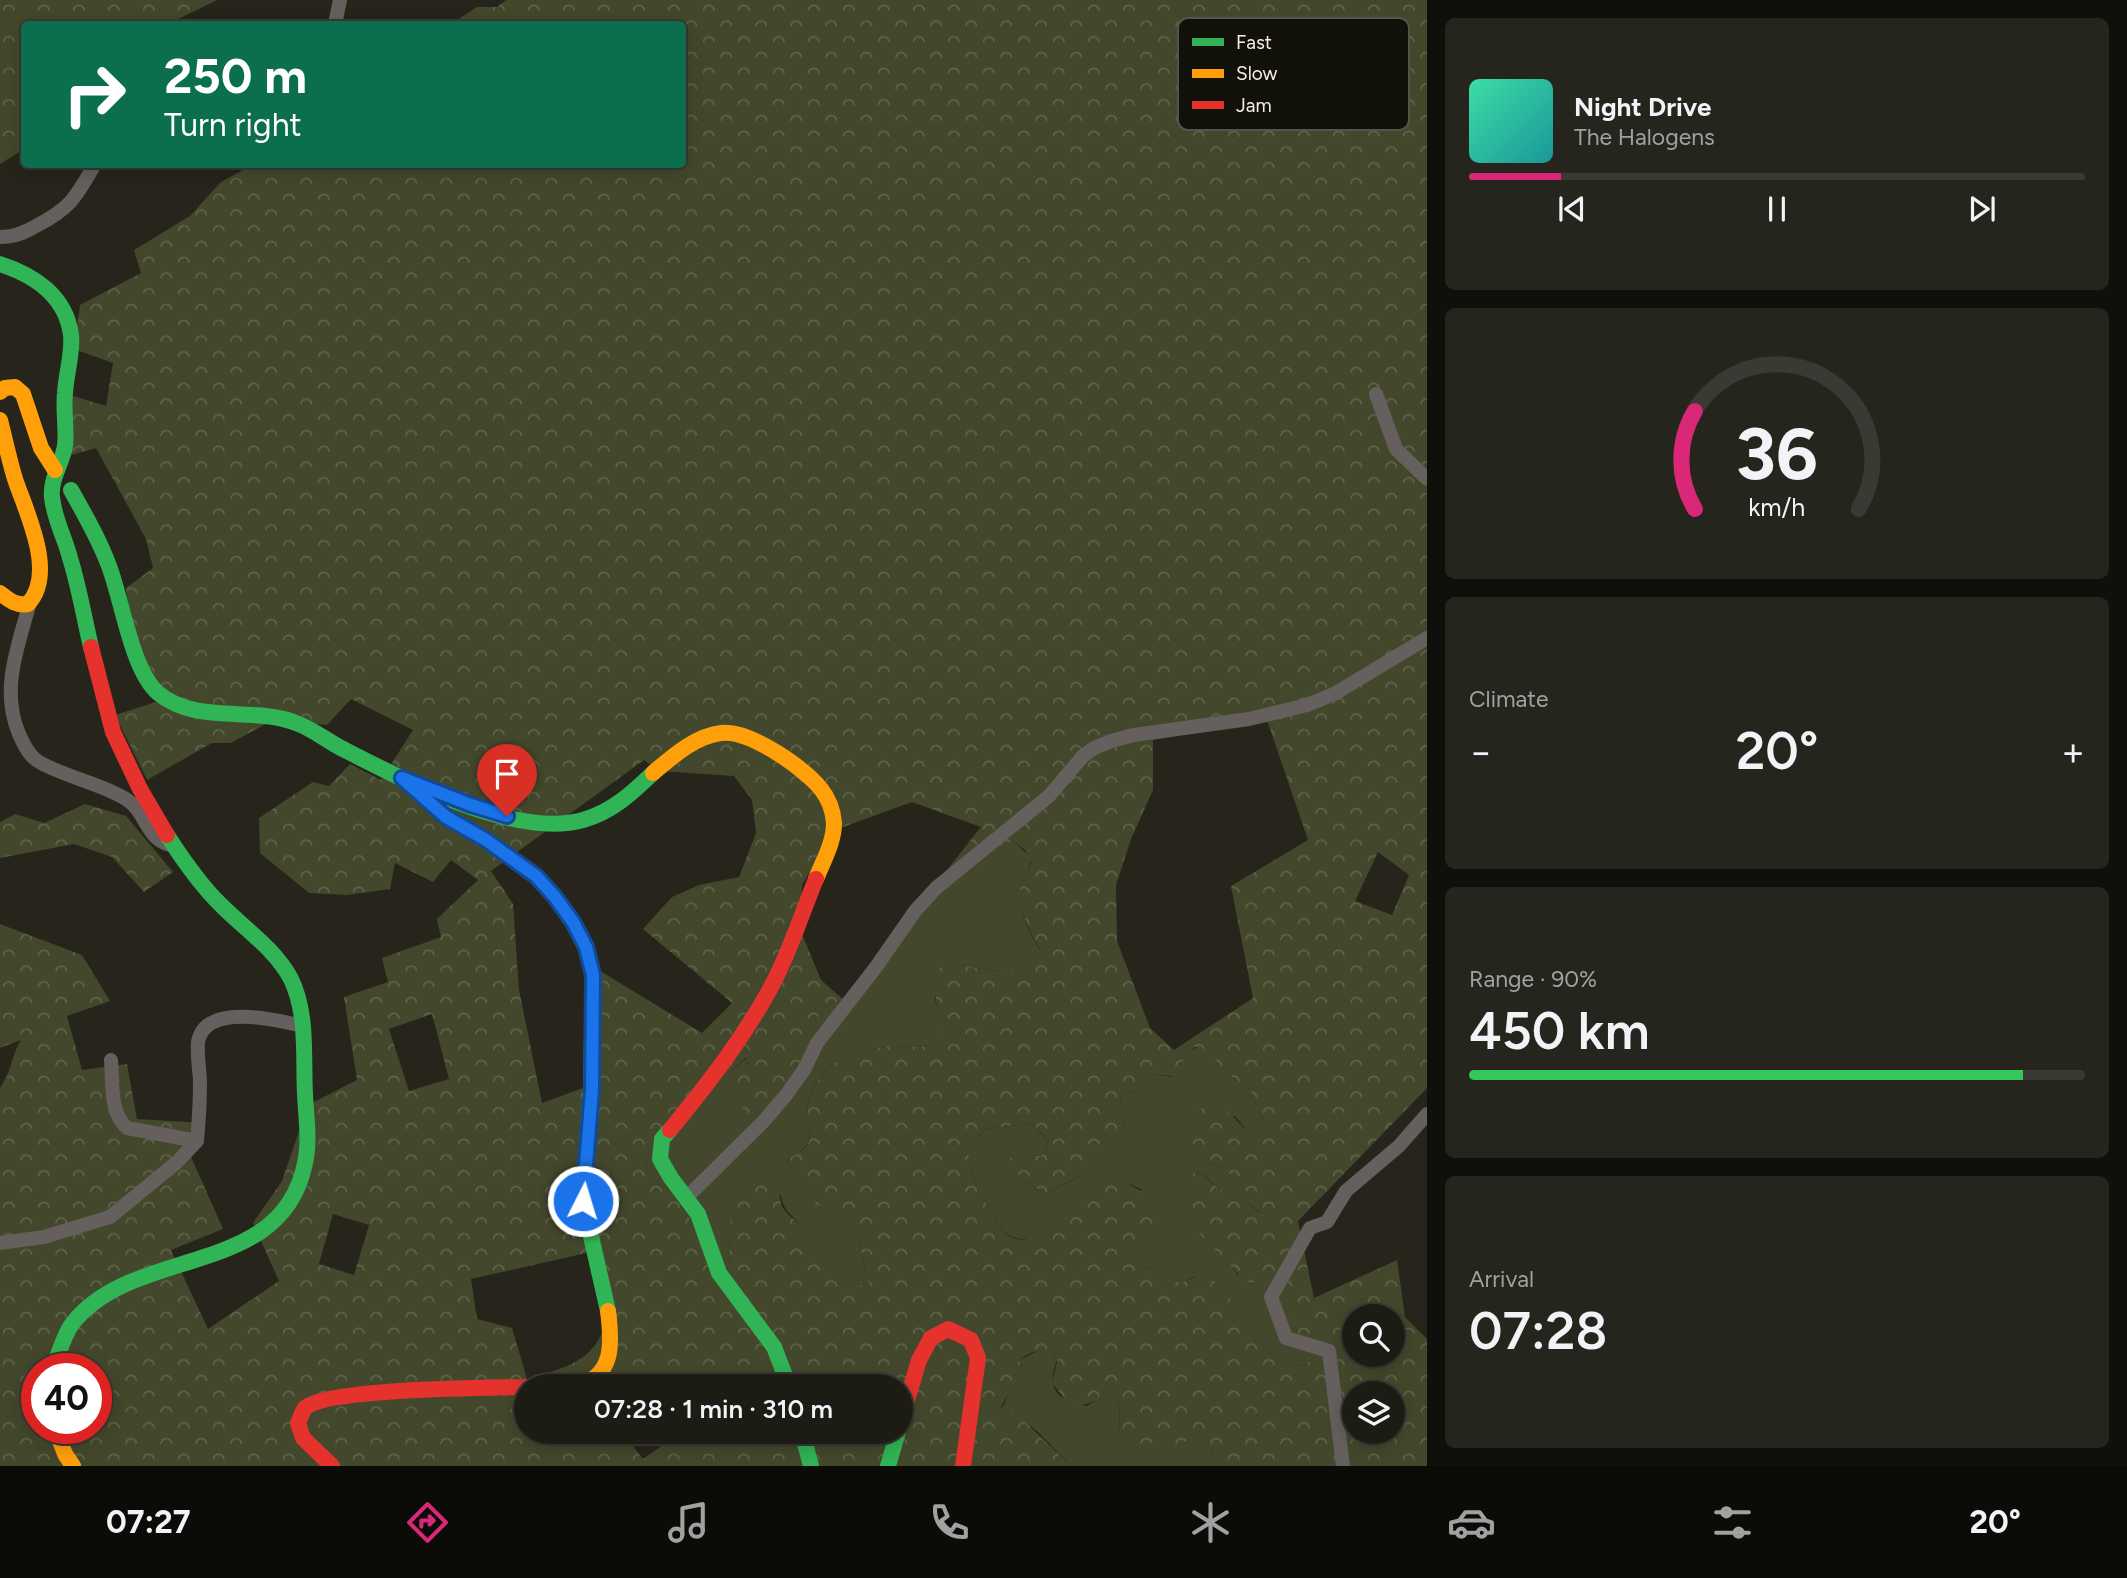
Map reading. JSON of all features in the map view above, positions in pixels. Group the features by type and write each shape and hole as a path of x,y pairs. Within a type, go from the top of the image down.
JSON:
{"street":[{"path":"336,21 340,0"},
{"path":"0,237 22,233 59,214 76,197 93,168"},
{"path":"0,264 12,267 45,284 67,314 71,337 64,405 64,451 57,465 52,500 69,555 110,726 119,749 190,870 222,908 283,966 293,982 302,1026 305,1167 297,1192 284,1214 265,1233 243,1245 135,1279 107,1292 83,1311 65,1336 59,1353"},
{"path":"0,392 5,388 15,387 23,394 41,448 57,465 100,542 142,674 150,688 174,706 189,711 279,718 298,723 335,746 402,778 471,805 545,824 564,824 601,813 617,804 700,738 713,733 726,732 751,738 822,788 833,806 834,837 771,987 723,1062 662,1139 660,1159 698,1214 719,1273 764,1331 774,1347 784,1374"},
{"path":"1376,394 1396,449 1427,479"},
{"path":"0,420 38,556 38,587 30,602 10,675 14,722 24,746 38,762 123,797 138,810 156,840 174,846"},
{"path":"69,555 73,508 71,490"},
{"path":"0,593 16,606 30,602"},
{"path":"687,1196 764,1121 786,1095 804,1070 817,1043 915,911 936,888 1049,796 1083,756 1111,741 1134,735 1249,719 1307,705 1334,694 1427,638"},
{"path":"402,778 446,817 486,840 536,876 573,922 586,947 593,975 592,1090 583,1201 608,1311 612,1344 604,1369 598,1374"},
{"path":"0,1243 44,1237 110,1217 176,1163 197,1141 201,1107 198,1040 208,1027 228,1017 253,1016 302,1026"},
{"path":"111,1060 115,1111 119,1121 127,1128 197,1141"},
{"path":"1343,1466 1329,1351 1286,1338 1271,1297 1310,1227 1327,1222 1346,1191 1399,1146 1427,1114"},
{"path":"913,1380 919,1360 932,1338 948,1329 971,1340 978,1358 963,1466"},
{"path":"332,1466 303,1438 298,1423 304,1409 320,1400 409,1390 514,1387"},
{"path":"61,1444 73,1466"},
{"path":"805,1444 811,1466"},
{"path":"888,1466 894,1444"}],"green space":[{"path":"0,0 217,0 174,21 21,21 21,151 0,164"},
{"path":"506,0 1427,0 1427,1088 1298,1221 1314,1298 1397,1260 1403,1304 1342,1304 1342,1367 1405,1367 1405,1317 1427,1339 1427,1466 1203,1466 1214,1453 1204,1440 1196,1437 1180,1444 1143,1443 1119,1455 1115,1451 1119,1435 1120,1402 1101,1399 1070,1406 1052,1383 1057,1362 1055,1354 1041,1351 1019,1360 1025,1375 1008,1394 999,1411 1017,1414 1071,1466 0,1466 0,1088 21,1040 0,1048 0,924 82,955 110,1001 67,1016 82,1070 127,1064 137,1119 205,1123 184,1141 223,1229 171,1250 208,1329 279,1281 253,1223 282,1181 308,1105 357,1080 344,997 388,982 382,958 441,937 437,919 478,880 451,860 433,882 395,863 390,889 347,895 309,893 260,853 259,818 313,782 329,786 350,764 381,780 413,730 351,699 327,725 273,720 231,743 212,743 147,780 115,715 156,702 133,643 126,588 153,568 146,539 96,448 61,458 60,392 106,406 113,363 74,349 80,305 141,273 134,250 190,216 221,182 247,168 686,168 686,21 456,21 477,7 497,7","holes":["1267,720 1308,840 1231,886 1253,998 1174,1050 1150,1028 1117,941 1116,885 1131,839 1153,790 1153,740","644,760 659,771 734,776 752,800 756,833 739,877 699,885 672,897 643,929 732,1003 702,1033 592,966 594,1084 542,1103 519,990 513,904 491,871","912,802 981,827 969,842 971,848 978,852 1014,841 1025,850 1031,863 1022,883 1020,898 1026,921 1040,949 1034,959 1015,970 958,965 939,968 935,996 942,1041 923,1047 882,1047 848,1057 828,1068 811,1094 807,1111 810,1136 808,1144 787,1160 804,1190 816,1204 838,1219 858,1239 869,1285 842,1278 819,1261 807,1244 800,1226 782,1206 777,1188 760,1180 754,1181 732,1202 730,1262 714,1258 673,1192 659,1185 647,1170 646,1161 673,1129 714,1097 730,1072 747,1057 748,1064 737,1085 738,1099 750,1121 757,1122 805,1060 820,1030 817,1007 844,1000 821,980 800,929 802,885 835,830","1378,852 1409,875 1392,915 1355,901","432,1014 449,1079 409,1091 389,1029","1194,1047 1202,1047 1233,1078 1249,1088 1267,1129 1262,1136 1255,1137 1230,1113 1215,1105 1195,1113 1188,1139 1204,1159 1227,1172 1262,1207 1260,1213 1244,1200 1220,1190 1197,1172 1189,1176 1195,1229 1246,1282 1254,1282 1269,1275 1282,1286 1298,1333 1319,1354 1302,1366 1280,1360 1262,1347 1228,1296 1209,1275 1202,1274 1180,1283 1157,1271 1135,1265 1124,1257 1150,1234 1154,1227 1157,1205 1147,1194 1128,1183 1100,1184 1073,1202 1046,1229 1022,1240 1013,1238 996,1223 995,1212 983,1199 967,1160 985,1129 1031,1123 1043,1134 1047,1142 1045,1151 1041,1156 1017,1155 1005,1163 1046,1194 1092,1167 1112,1149 1124,1126 1121,1093 1142,1092 1148,1087 1148,1080 1155,1074 1179,1077 1184,1071 1183,1060","333,1214 369,1225 354,1275 319,1264","595,1251 603,1330 598,1341 582,1358 543,1374 913,1374 913,1444 664,1444 643,1459 631,1444 514,1444 514,1374 526,1374 512,1328 477,1319 471,1279"]},
{"path":"85,804 126,816 173,872 144,892 112,857 74,844 0,858 0,822 15,814 44,823"},
{"path":"1014,841 1030,857 1020,895 1025,920 1040,950 1033,960 1015,970 1005,971 958,965 939,969 935,999 942,1026 942,1041 923,1047 874,1048 833,1064 817,1082 809,1100 808,1143 787,1160 804,1190 816,1204 838,1219 858,1239 869,1285 850,1282 824,1267 806,1244 801,1228 784,1207 781,1196 759,1179 742,1193 737,1204 731,1228 730,1263 714,1258 673,1192 659,1185 647,1170 646,1161 673,1129 707,1102 730,1072 748,1057 743,1107 746,1114 817,1014 817,1007 844,1000 969,842 971,848 991,850"},
{"path":"1202,1046 1233,1078 1249,1088 1267,1129 1262,1136 1255,1137 1249,1134 1235,1116 1195,1113 1188,1139 1204,1159 1227,1172 1262,1206 1261,1213 1244,1200 1220,1190 1197,1172 1193,1211 1195,1223 1206,1241 1238,1275 1269,1275 1288,1293 1294,1317 1319,1354 1302,1366 1280,1360 1262,1347 1228,1296 1209,1275 1193,1277 1180,1283 1157,1271 1135,1265 1124,1257 1143,1240 1142,1190 1128,1183 1106,1183 1062,1213 1039,1235 1022,1239 1004,1232 996,1223 995,1212 980,1194 967,1160 985,1129 1031,1123 1045,1138 1047,1146 1041,1156 1027,1155 1013,1169 1046,1194 1092,1167 1112,1149 1124,1126 1121,1093 1142,1092 1148,1080 1155,1074 1172,1077 1188,1053"},
{"path":"1040,1350 1055,1354 1053,1383 1063,1398 1087,1406 1103,1399 1120,1402 1119,1435 1115,1451 1135,1449 1150,1442 1180,1444 1195,1437 1204,1439 1214,1453 1203,1466 1071,1466 1025,1422 998,1411 1004,1405 1008,1394 1025,1375 1019,1360"}],"traffic: fast":[{"path":"0,264 25,274 46,289 63,309 68,321 71,342 65,400 65,446 53,484 52,497 76,580 91,647"},
{"path":"71,490 109,566 141,669 158,693 173,703 207,712 279,718 296,723 427,790 493,814 525,821 556,824 593,817 621,801 653,773"},
{"path":"410,786 446,817 486,840 535,876 573,922 586,947 593,975 591,1090 583,1201 608,1311"},
{"path":"59,1353 72,1324 99,1299 131,1282 238,1244 268,1226 291,1200 305,1163 307,1138 304,1036 300,1007 291,979 268,949 206,890 167,835"},
{"path":"670,1130 662,1139 660,1159 698,1214 719,1273 774,1347 784,1374"},
{"path":"805,1444 811,1466"},
{"path":"888,1466 894,1444"}],"traffic: slow":[{"path":"0,392 5,388 15,387 23,394 41,448 55,470"},
{"path":"0,420 40,560 36,591 28,604 16,603 0,593"},
{"path":"653,773 693,743 721,733 746,737 789,761 813,780 824,793 832,810 832,838 816,879"},
{"path":"599,1374 608,1357 610,1346 608,1311"},
{"path":"61,1444 73,1466"}],"traffic: jam":[{"path":"91,647 113,732 140,789 167,835"},
{"path":"670,1130 723,1062 759,1008 783,963 816,879"},
{"path":"913,1380 919,1360 931,1338 948,1329 971,1340 978,1358 963,1466"},
{"path":"332,1466 303,1438 298,1423 305,1408 319,1401 410,1390 514,1387"}],"route":[{"path":"507,816 402,778 446,817 486,840 536,876 573,922 586,947 593,975 592,1090 583,1201"}]}
